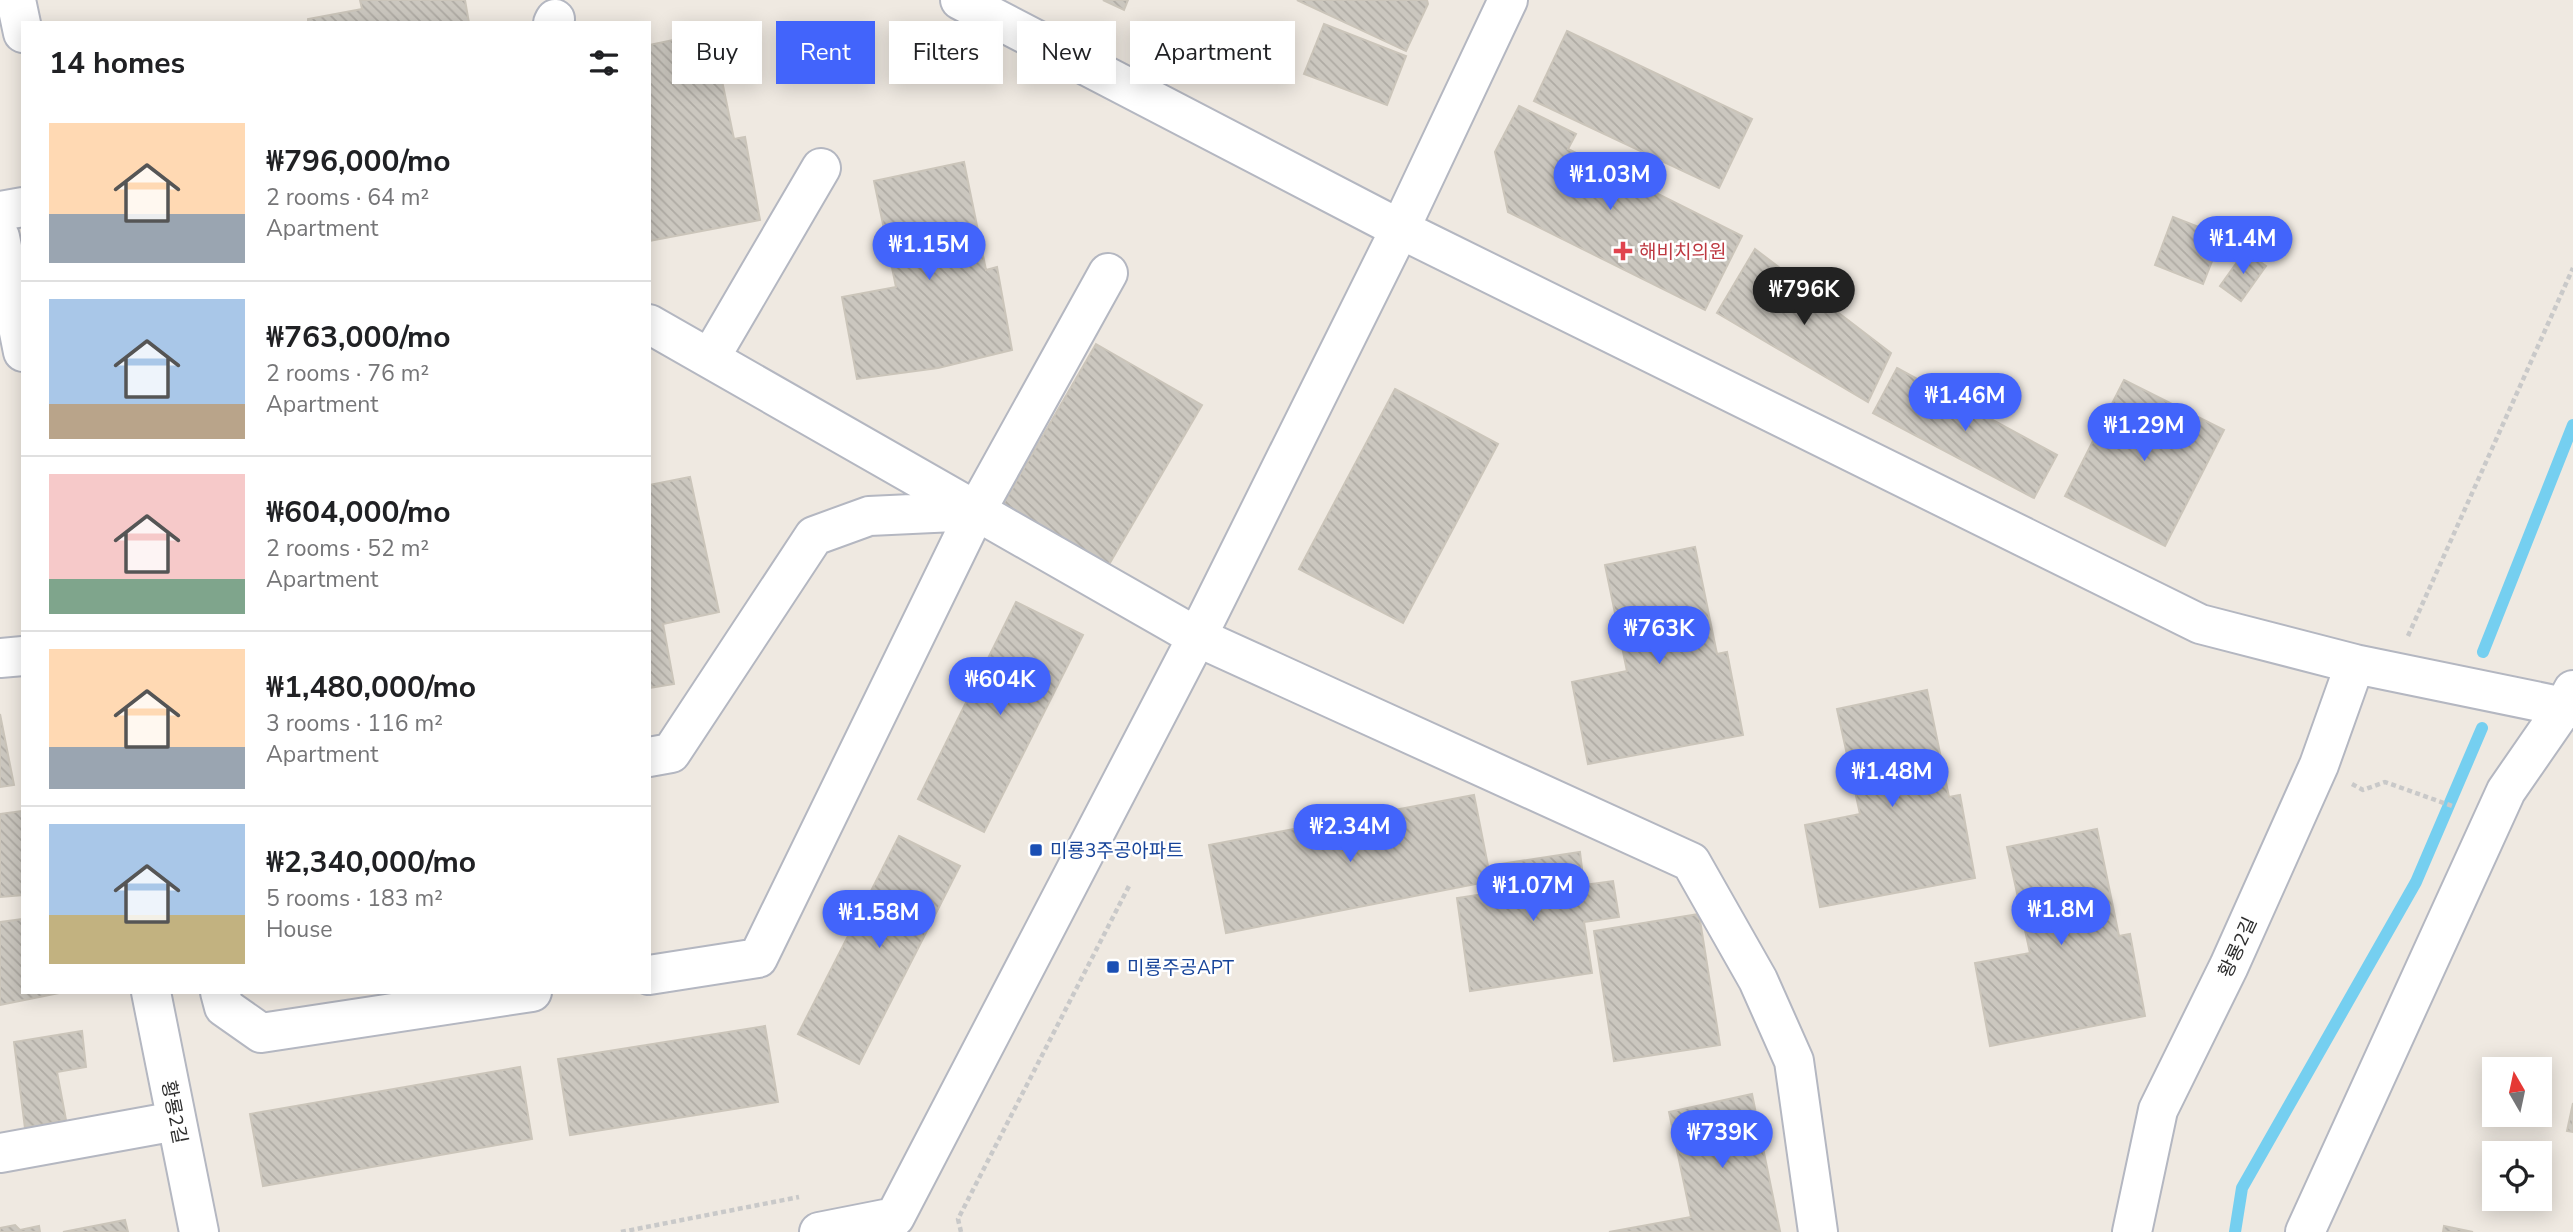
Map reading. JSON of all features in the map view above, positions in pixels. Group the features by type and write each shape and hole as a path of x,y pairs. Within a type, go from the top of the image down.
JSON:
{"street":[{"path":"16,0 21,24"},
{"path":"960,0 1400,229 2200,624 2355,664 2570,702 2506,792 2305,1232"},
{"path":"822,1231 897,1225 1197,637 1400,229 1508,0"},
{"path":"710,358 821,168"},
{"path":"0,211 21,207"},
{"path":"0,237 21,342"},
{"path":"651,975 758,958 976,511 1108,273"},
{"path":"651,325 1197,637 1691,862 1758,980 1794,1061 1818,1232"},
{"path":"651,757 671,752 814,536 869,516 976,511"},
{"path":"0,658 21,656"},
{"name":"황룡2길","path":"2132,1232 2158,1110 2229,966 2319,765 2355,664"},
{"name":"황룡2길","path":"151,994 199,1232"},
{"path":"221,994 224,1007 261,1033 519,994"},
{"path":"0,1153 176,1121"}],"path":[{"path":"2392,671 2573,268"},
{"path":"2363,790 2385,782 2459,809"},
{"path":"961,1232 958,1219 1130,884"},
{"path":"621,1232 817,1193 822,1231"}],"building":[{"path":"360,0 465,0 469,21 308,21 362,9"},
{"path":"1103,0 1128,0 1124,10"},
{"path":"1297,0 1427,0 1428,4 1406,51"},
{"path":"1324,24 1406,56 1387,105 1304,74"},
{"path":"1567,31 1752,119 1719,188 1534,101"},
{"path":"672,40 672,84 723,84 734,139 745,137 760,220 651,241 651,45"},
{"path":"1519,106 1576,134 1568,149 1742,236 1705,310 1508,212 1495,152"},
{"path":"964,162 986,270 997,267 1012,350 938,368 857,379 842,297 896,287 874,181"},
{"path":"2173,217 2222,236 2203,284 2155,265"},
{"path":"1755,249 1891,353 1868,402 1717,313"},
{"path":"2245,251 2266,266 2241,301 2220,286"},
{"path":"1096,344 1202,405 1107,568 1001,508"},
{"path":"1897,368 2057,455 2034,498 1873,413"},
{"path":"2124,380 2224,430 2165,546 2065,496"},
{"path":"1395,389 1498,444 1403,623 1299,569"},
{"path":"690,477 719,612 663,624 674,684 651,688 651,485"},
{"path":"1695,547 1717,654 1727,652 1743,735 1588,764 1572,682 1627,671 1605,565"},
{"path":"1016,602 1083,635 984,832 918,799"},
{"path":"1927,690 1949,797 1960,795 1975,878 1820,907 1805,825 1860,814 1837,709"},
{"path":"0,714 14,785 0,787"},
{"path":"1474,795 1491,881 1226,933 1209,845"},
{"path":"21,811 21,895 0,897 0,814"},
{"path":"2097,829 2119,936 2130,934 2145,1016 1990,1046 1975,963 2030,953 2007,847"},
{"path":"899,836 960,866 859,1064 798,1034"},
{"path":"1580,852 1584,885 1613,881 1619,917 1584,922 1592,973 1470,991 1457,898 1504,891 1500,864"},
{"path":"1699,914 1720,1045 1614,1061 1594,931"},
{"path":"21,919 21,994 54,994 0,1005 0,922"},
{"path":"765,1026 778,1102 570,1135 558,1059"},
{"path":"82,1031 86,1067 57,1072 66,1120 25,1128 14,1042"},
{"path":"520,1067 532,1139 263,1186 250,1114"},
{"path":"1752,1094 1780,1231 1609,1232 1691,1217 1669,1112"},
{"path":"2573,1103 2573,1132 2567,1131"},
{"path":"125,1220 128,1232 63,1232"},
{"path":"15,1225 20,1230 39,1226 40,1232 0,1232 0,1228"},
{"path":"2444,1226 2473,1232 2443,1232"}],"waterway":[{"path":"2483,652 2573,425"},
{"path":"2235,1232 2242,1188 2416,882 2482,728"}],"place":[{"name":"해비치의원","path":"1623,251"},
{"name":"미룡3주공아파트","path":"1036,850"},
{"name":"미룡주공APT","path":"1113,967"}]}
